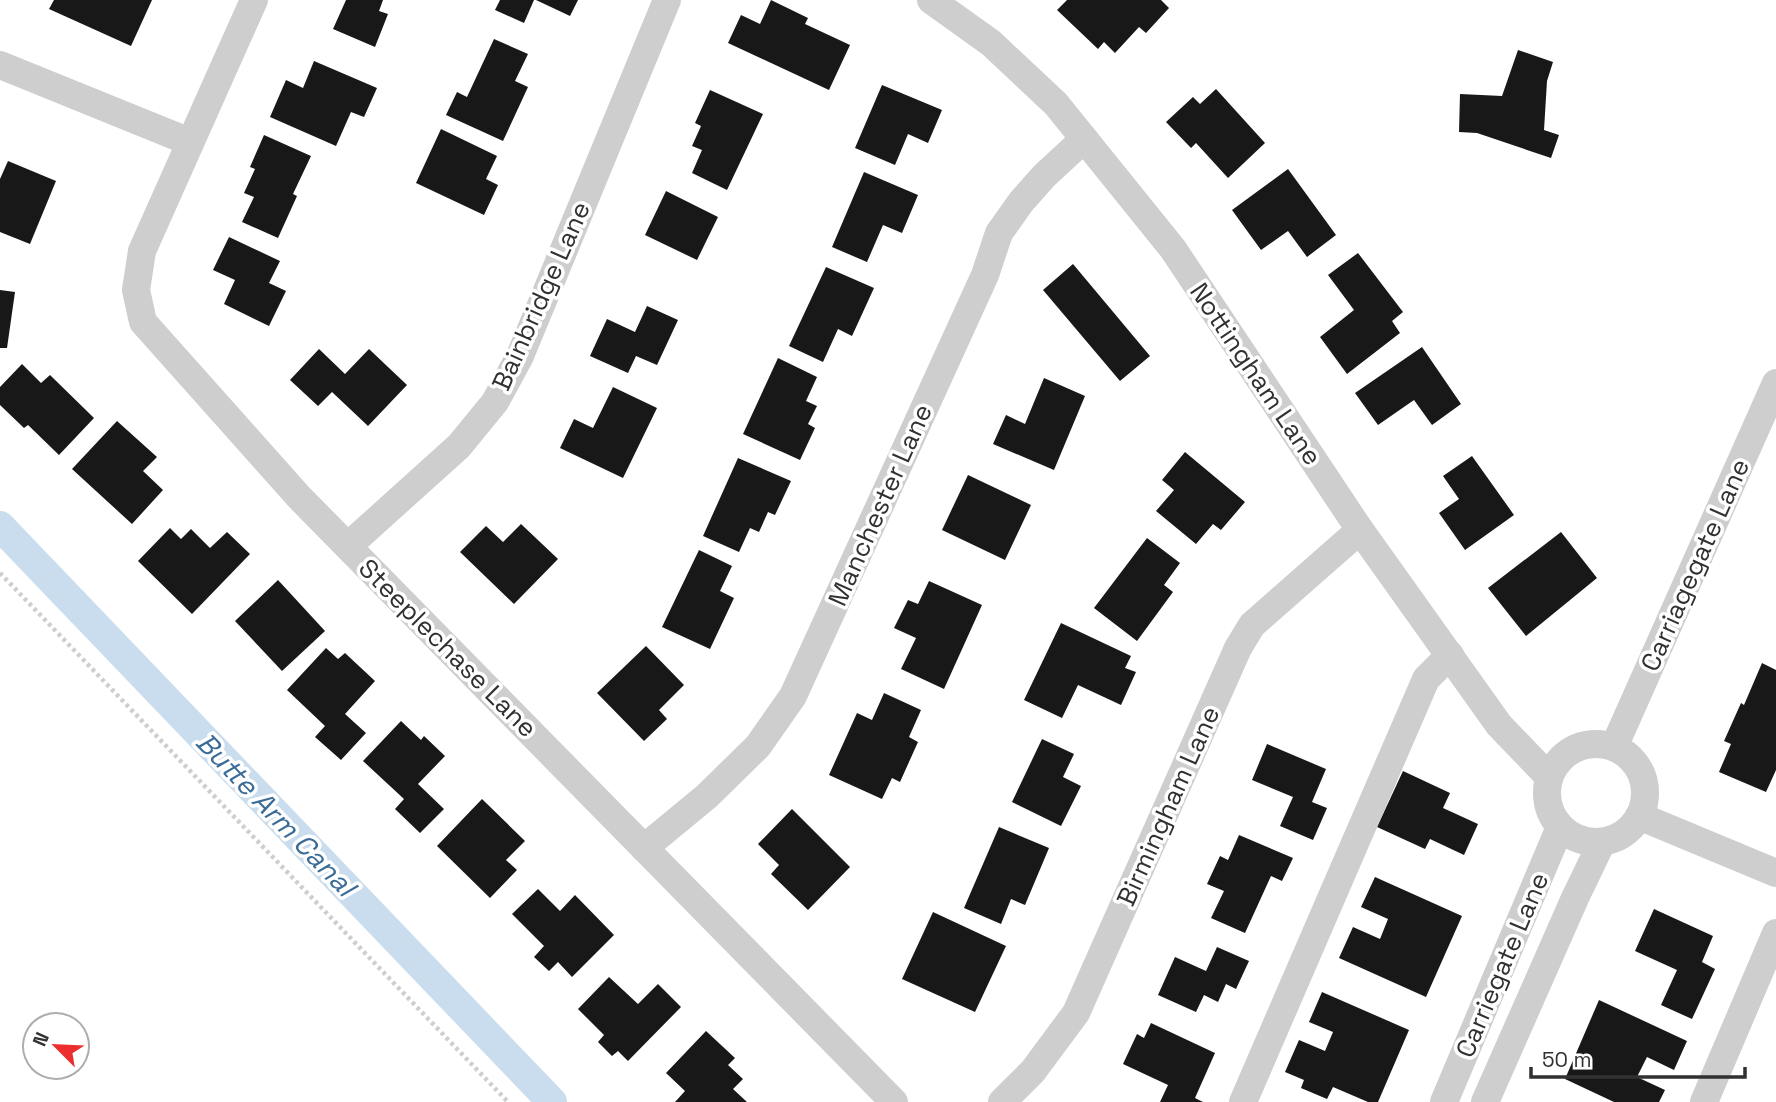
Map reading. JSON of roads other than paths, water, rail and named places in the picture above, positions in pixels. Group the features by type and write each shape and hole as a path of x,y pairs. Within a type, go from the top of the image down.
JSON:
{"street":[{"name":"Steeplechase Lane","path":"254,0 142,251 136,289 143,322 299,497 894,1102"},
{"name":"Bainbridge Lane","path":"348,546 459,446 495,402 520,356 667,0"},
{"name":"Nottingham Lane","path":"931,0 991,43 1056,104 1173,250 1360,530 1499,725 1549,777"},
{"path":"0,65 190,142"},
{"name":"Manchester Lane","path":"645,848 708,796 758,746 793,696 985,275 999,233 1044,176 1084,139"},
{"name":"Carriagegate Lane","path":"1614,747 1776,383"},
{"name":"Birmingham Lane","path":"1002,1102 1033,1071 1076,1013 1245,636 1252,625 1360,530"},
{"path":"1243,1102 1425,681 1450,655"},
{"path":"1583,745 1614,747 1628,756 1639,768 1644,784 1644,801 1639,816 1630,829 1616,838 1602,842 1586,842 1560,827 1552,816 1546,790 1549,777 1556,763 1568,752 1583,745"},
{"path":"1639,816 1776,873"},
{"name":"Carriegate Lane","path":"1444,1102 1560,827"},
{"name":"Carriegate Lane","path":"1485,1102 1602,842"},
{"path":"1704,1102 1776,933"}],"waterway":[{"name":"Butte Arm Canal","path":"0,526 552,1102"}]}
